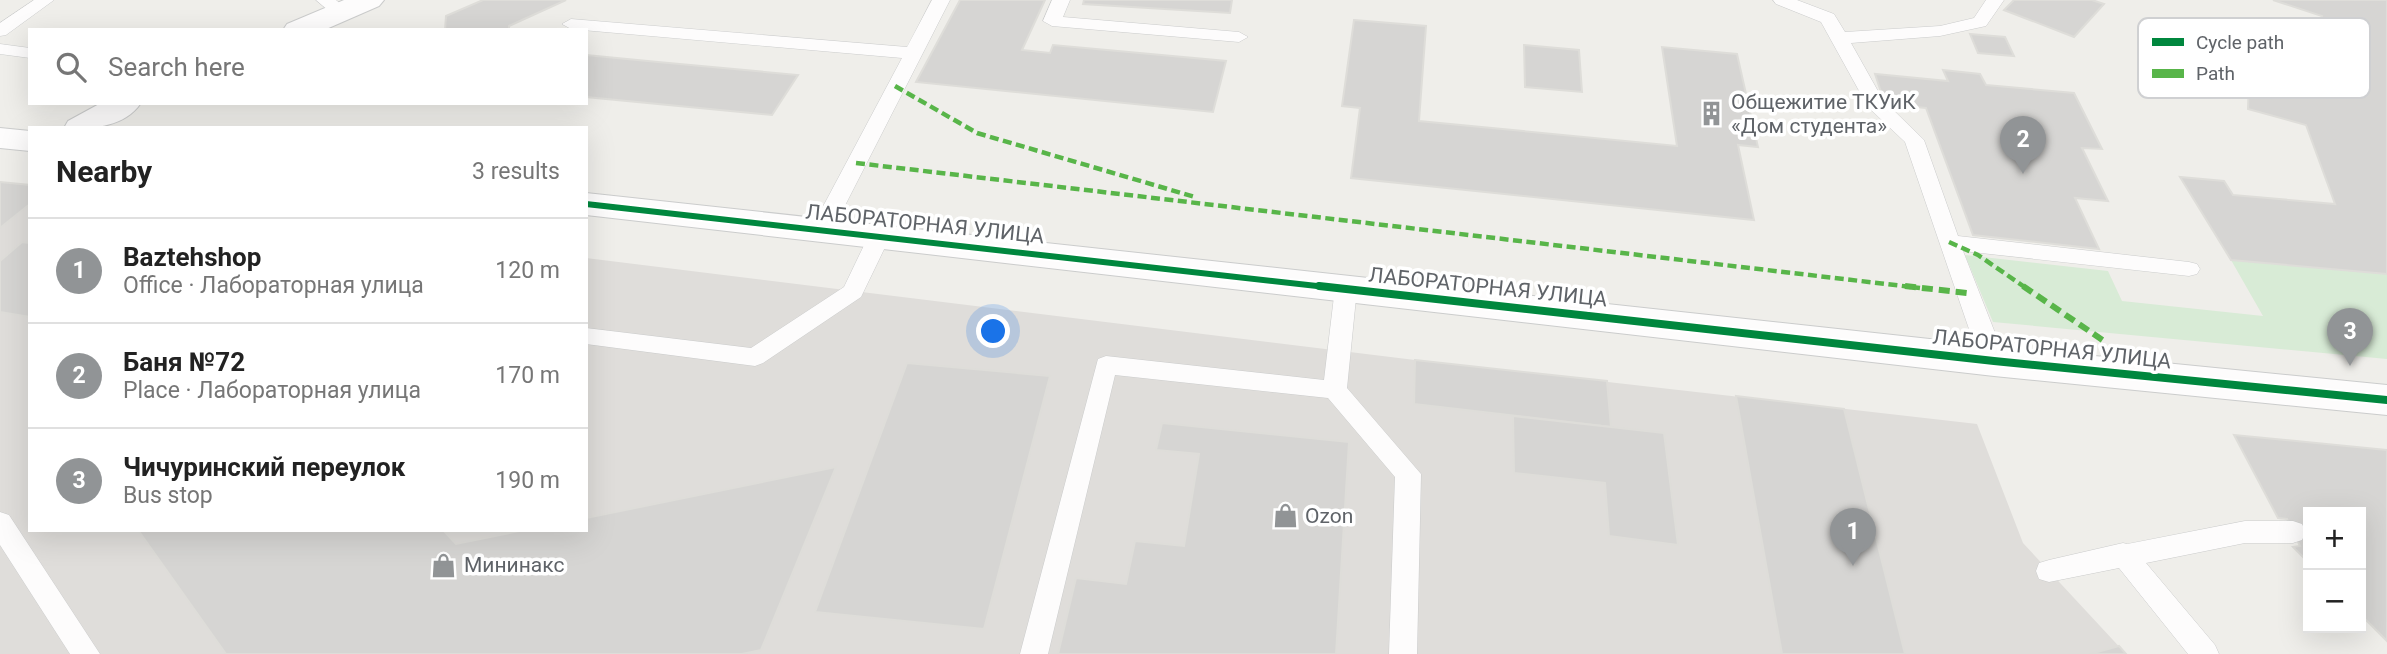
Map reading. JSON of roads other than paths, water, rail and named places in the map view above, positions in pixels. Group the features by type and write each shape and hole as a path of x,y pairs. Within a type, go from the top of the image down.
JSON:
{"street":[{"path":"301,28 333,6 369,0"},
{"path":"83,126 121,105"},
{"path":"0,138 28,141"},
{"name":"ЛАБОРАТОРНАЯ УЛИЦА","path":"588,204 1994,361 2387,400"}],"lane":[{"path":"0,31 45,0"},
{"path":"821,230 941,0"},
{"path":"1060,0 1052,21 1239,37"},
{"path":"1782,0 1828,18 1875,103 1914,140 1980,329 1994,361"},
{"path":"1839,38 1940,31 1980,22 1995,0"},
{"path":"571,24 912,53"},
{"path":"0,49 28,53"},
{"path":"588,336 755,357 853,292 879,237"},
{"path":"1950,242 2189,269"},
{"path":"1335,390 1346,288"},
{"path":"1034,654 1106,365 1335,390 1408,474 1403,654"},
{"path":"0,523 86,654"},
{"path":"2049,571 2123,554 2245,532 2293,532"},
{"path":"2123,554 2205,654"}],"place":[{"name":"Общежитие ТКУиК «Дом студента»","path":"1711,114"},
{"name":"Баня №72","path":"2023,174"},
{"name":"Чичуринский переулок","path":"2350,366"},
{"name":"Ozon","path":"1285,516"},
{"name":"Мининакс","path":"444,565"},
{"name":"Baztehshop","path":"1853,566"}]}
